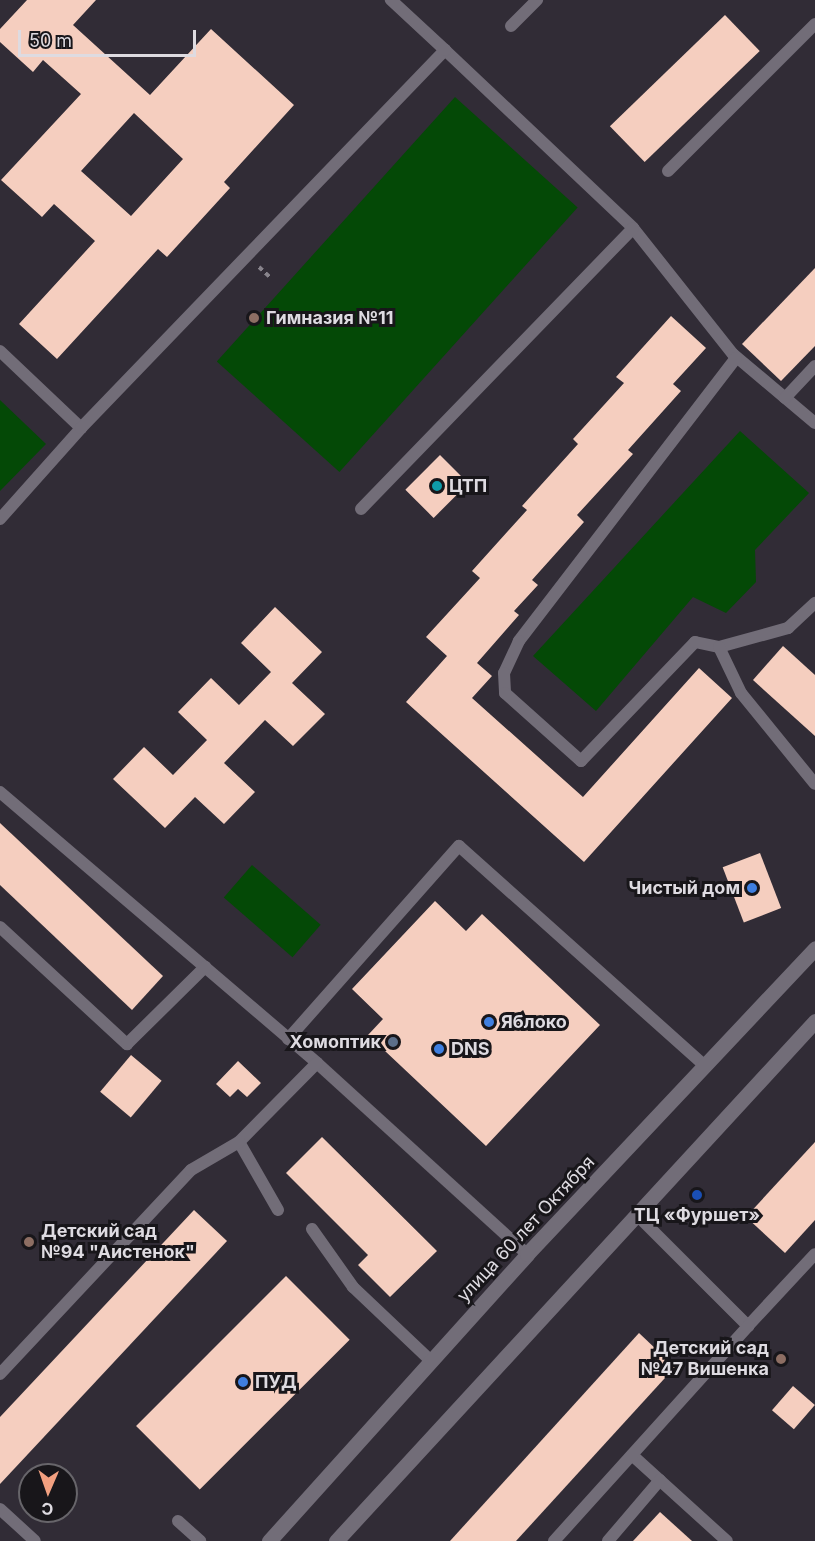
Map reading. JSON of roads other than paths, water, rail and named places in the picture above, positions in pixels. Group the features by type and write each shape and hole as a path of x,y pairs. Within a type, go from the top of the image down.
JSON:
{"main road":[{"name":"улица 60 лет Октября","path":"269,1541 527,1254 706,1067 815,948"},
{"path":"336,1541 638,1216 815,1021"}],"lane":[{"path":"391,0 633,228 736,358 815,423"},
{"path":"511,26 537,0"},
{"path":"668,171 815,24"},
{"path":"0,519 81,428 445,50"},
{"path":"361,509 633,228"},
{"path":"0,351 81,428"},
{"path":"736,358 519,641 504,673 505,693 581,761 694,642 719,647 788,628 815,603"},
{"path":"785,398 815,366"},
{"path":"719,647 741,693 815,784"},
{"path":"0,792 317,1063 527,1254"},
{"path":"288,1039 459,846 706,1067"},
{"path":"0,927 127,1044 205,967"},
{"path":"0,1374 191,1170 238,1142 317,1063"},
{"path":"238,1142 278,1210"},
{"path":"638,1216 748,1326"},
{"path":"312,1229 353,1287 430,1360"},
{"path":"554,1541 815,1254"},
{"path":"632,1455 727,1541"},
{"path":"608,1541 660,1480"},
{"path":"0,1509 35,1541"},
{"path":"178,1521 200,1541"}],"place":[{"name":"Гимназия №11","path":"254,318"},
{"name":"ЦТП","path":"437,486"},
{"name":"Чистый дом","path":"752,888"},
{"name":"Яблоко","path":"489,1022"},
{"name":"Хомоптик","path":"393,1042"},
{"name":"DNS","path":"439,1049"},
{"name":"ТЦ «Фуршет»","path":"697,1195"},
{"name":"Детский сад №94 \"Аистенок\"","path":"29,1242"},
{"name":"Детский сад №47 Вишенка","path":"781,1359"},
{"name":"ПУД","path":"243,1382"}]}
